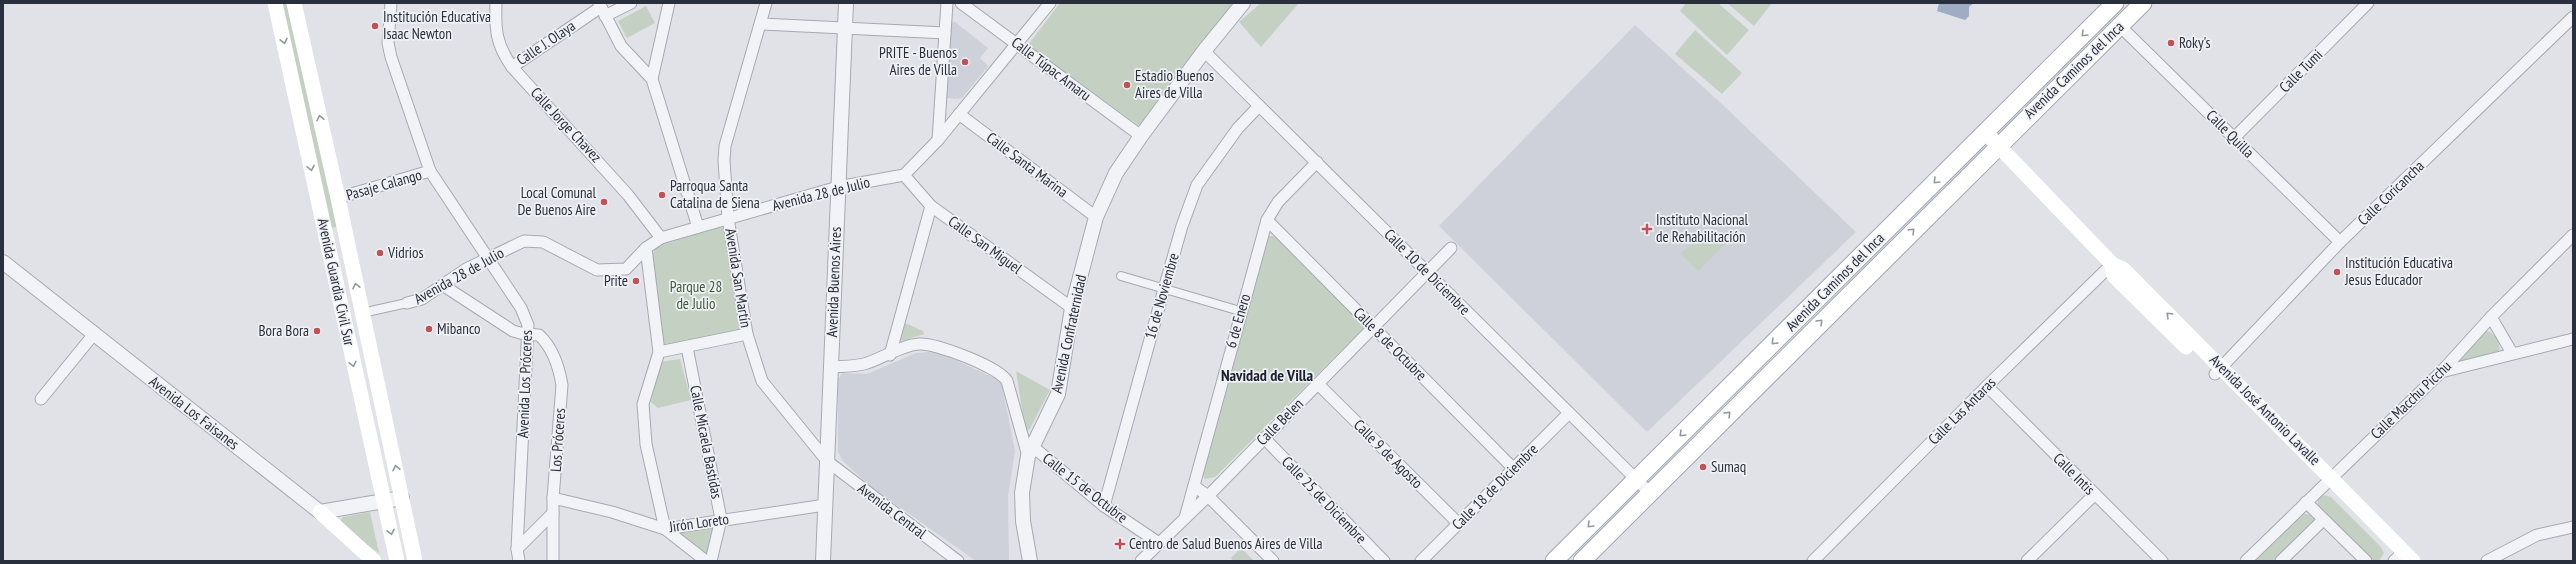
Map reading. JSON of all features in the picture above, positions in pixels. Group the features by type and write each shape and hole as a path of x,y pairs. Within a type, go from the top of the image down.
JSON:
{"main road":[{"name":"Avenida Guardia Civil Sur","path":"276,3 397,561"},
{"name":"Avenida Guardia Civil Sur","path":"294,3 338,198 415,561"},
{"name":"Avenida Caminos del Inca","path":"1554,561 2115,3"},
{"name":"Avenida Caminos del Inca","path":"1582,561 1998,145 2143,3"},
{"name":"Avenida José Antonio Lavalle","path":"1985,132 2112,264 2124,269 2218,371 2327,480 2402,558"},
{"path":"327,238 345,233"},
{"path":"320,512 374,561"}],"street":[{"name":"Avenida Los Próceres","path":"391,3 388,43 391,57 430,171 521,308 530,334 517,549 519,561"},
{"name":"Calle Jorge Chavez","path":"496,3 496,30 500,50 512,67 628,195 661,238"},
{"name":"Calle J. Olaya","path":"512,67 602,9 631,3"},
{"path":"652,79 669,3"},
{"name":"Avenida San Martín","path":"766,3 725,146 724,161 728,218 747,334 762,381 827,461"},
{"name":"Avenida Buenos Aires","path":"823,561 846,3"},
{"path":"938,140 947,3"},
{"name":"Calle Túpac Amaru","path":"961,3 1142,136"},
{"path":"904,175 938,140 1050,3"},
{"name":"Avenida Confraternidad","path":"1030,561 1023,522 1022,493 1030,451 1058,394 1072,308 1096,217 1116,173 1204,51 1243,3"},
{"name":"Calle Tumi","path":"2234,138 2368,3"},
{"path":"602,9 621,46 652,79 698,227"},
{"name":"Calle Coricancha","path":"2218,371 2340,242 2573,17"},
{"path":"761,24 845,30 945,33"},
{"name":"Calle Quilla","path":"2120,26 2340,242"},
{"name":"Calle 10 de Diciembre","path":"1204,51 1650,493"},
{"name":"16 de Noviembre","path":"1104,506 1182,226 1197,186 1238,128 1259,106"},
{"name":"Calle Santa Marina","path":"959,114 1096,217"},
{"name":"6 de Enero","path":"1185,519 1240,311 1267,220 1278,202 1316,162"},
{"name":"Pasaje Calango","path":"338,198 430,171"},
{"name":"Avenida 28 de Julio","path":"407,304 422,299 444,286 466,268 524,241 543,242 597,270 626,269 646,248 661,238 838,187 904,175"},
{"name":"Calle San Miguel","path":"904,175 931,206 1072,308"},
{"path":"890,355 931,206"},
{"name":"Calle 8 de Octubre","path":"1267,220 1513,468"},
{"name":"Calle Macchu Picchu","path":"2246,561 2327,480 2441,372 2491,317 2573,235"},
{"path":"646,248 659,352 643,404 643,426 665,529 706,561"},
{"name":"Calle Belen","path":"1140,561 1208,496 1451,248"},
{"name":"Avenida Los Faisanes","path":"3,262 320,512"},
{"name":"Calle Las Antaras","path":"1813,561 1987,386 2112,264"},
{"path":"1121,276 1240,311"},
{"name":"Los Próceres","path":"444,286 513,331 539,335 543,338 559,369 562,385 553,498 553,561"},
{"path":"362,313 407,304"},
{"path":"2491,317 2512,353"},
{"path":"41,399 94,334"},
{"path":"659,352 747,334"},
{"path":"2441,372 2512,353 2573,340"},
{"path":"830,367 865,364 917,344 932,344 1004,376 1030,451"},
{"name":"Calle Micaela Bastidas","path":"687,347 721,520 711,561"},
{"name":"Calle 9 de Agosto","path":"1318,384 1458,523"},
{"name":"Calle Intis","path":"1987,386 2162,561"},
{"name":"Calle 18 de Diciembre","path":"1421,561 1569,413"},
{"name":"Calle 25 de Diciembre","path":"1264,438 1384,561"},
{"name":"Calle 15 de Octubre","path":"1030,451 1104,506 1159,543"},
{"name":"Avenida Central","path":"827,461 958,561"},
{"path":"1194,486 1208,496 1273,561"},
{"path":"2027,561 2095,494"},
{"path":"320,512 402,498"},
{"name":"Jirón Loreto","path":"553,498 612,512 665,529 825,506"},
{"path":"2306,502 2366,561"},
{"path":"517,549 553,513"},
{"path":"2281,561 2323,520"},
{"path":"2487,561 2537,535 2573,527"}],"shaded area":[{"name":"PRITE - Buenos Aires de Villa","path":"949,22 955,22 988,48 980,58 988,66 962,98 958,99 947,98 946,95"},
{"name":"Instituto Nacional de Rehabilitación","path":"1635,25 1724,106 1856,232 1647,432 1439,226"},
{"path":"928,352 942,354 1001,381 1015,451 1008,496 1009,561 976,561 871,487 843,461 838,452 838,379 842,373 867,374 916,353"}],"green space":[{"path":"280,3 288,3 339,227 330,228"},
{"name":"Estadio Buenos Aires de Villa","path":"1060,3 1232,4 1139,126 1028,45"},
{"path":"1261,3 1299,3 1261,47 1239,22"},
{"path":"1686,3 1718,3 1749,30 1727,55 1680,11"},
{"path":"1727,3 1772,3 1754,26"},
{"path":"646,6 655,23 627,38 618,21"},
{"path":"1695,30 1742,73 1722,94 1675,54"},
{"name":"Parque 28 de Julio","path":"720,226 724,229 741,327 739,331 664,346 651,257 656,247"},
{"path":"1707,229 1724,245 1698,271 1681,254"},
{"path":"1274,236 1363,324 1364,328 1215,477 1205,479 1201,474 1265,237"},
{"path":"903,322 923,331 924,334 901,341"},
{"path":"2486,331 2492,333 2496,338 2499,345 2499,351 2452,364"},
{"path":"680,359 691,400 658,408 651,402 660,362"},
{"path":"1016,371 1050,390 1029,430 1025,429"},
{"path":"2324,495 2331,497 2381,547 2384,553 2379,561 2371,561 2317,506 2318,500"},
{"path":"370,512 379,553 343,528 340,521 343,517"},
{"path":"2302,513 2314,516 2315,523 2276,561 2254,561"},
{"path":"714,528 707,554 677,534"},
{"path":"1241,548 1254,561 1233,561 1231,558"}],"water":[{"path":"1939,3 1974,3 1969,7 1969,16 1965,20 1937,11"}],"place":[{"name":"Institución Educativa Isaac Newton","path":"375,26"},
{"name":"Roky's","path":"2171,43"},
{"name":"PRITE - Buenos Aires de Villa","path":"965,62"},
{"name":"Estadio Buenos Aires de Villa","path":"1127,85"},
{"name":"Parroqua Santa Catalina de Siena","path":"662,195"},
{"name":"Local Comunal De Buenos Aire","path":"604,202"},
{"name":"Instituto Nacional de Rehabilitación","path":"1647,229"},
{"name":"Vidrios","path":"380,253"},
{"name":"Institución Educativa Jesus Educador","path":"2337,272"},
{"name":"Prite","path":"636,281"},
{"name":"Mibanco","path":"429,329"},
{"name":"Bora Bora","path":"317,331"},
{"name":"Sumaq","path":"1703,467"},
{"name":"Centro de Salud Buenos Aires de Villa","path":"1120,544"}],"district":[{"name":"Navidad de Villa","path":"1267,375"}]}
